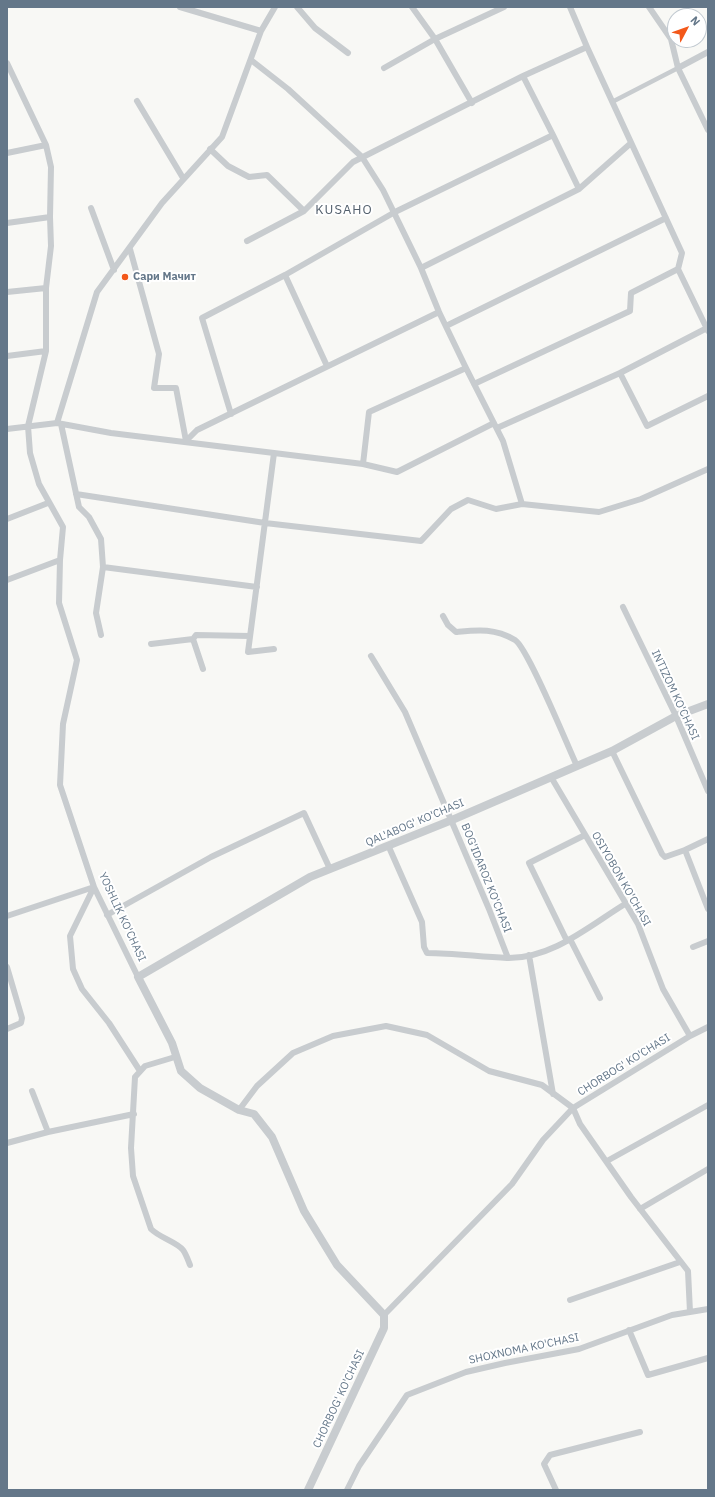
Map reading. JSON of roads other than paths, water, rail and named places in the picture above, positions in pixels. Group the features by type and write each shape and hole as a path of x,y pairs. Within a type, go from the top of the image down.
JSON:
{"street":[{"path":"180,7 261,31"},
{"path":"101,635 96,613 103,567 100,539 88,517 79,507 59,423 97,292 130,249 162,203 183,178 222,137 261,31 275,7"},
{"path":"297,7 316,28 348,53"},
{"path":"412,7 435,39 472,103"},
{"path":"384,68 435,39 496,9 504,7"},
{"path":"7,429 59,423 111,433 186,441 363,464 397,472 495,426 620,372 707,330 678,269 682,253 570,7"},
{"path":"649,7 671,39 678,68 708,130"},
{"path":"247,241 304,211 353,162 523,76 587,47"},
{"path":"612,102 708,52"},
{"path":"251,60 288,89 362,157 395,212 421,268 439,312 495,426 514,474 522,504"},
{"name":"YOSHLIK KO'CHASI","path":"7,63 46,145 51,167 51,246 46,288 46,351 28,426 30,453 39,484 48,503 63,527 60,560 59,603 77,660 63,724 60,785 94,888 172,1043 175,1057 181,1070 200,1088 239,1110 254,1114 272,1137 304,1211 337,1265 384,1315"},
{"path":"523,76 579,189"},
{"path":"136,101 183,178"},
{"path":"230,414 202,318 285,275 395,212 553,135"},
{"path":"421,268 579,189 631,142"},
{"path":"7,154 46,145"},
{"path":"210,149 228,166 249,177 266,175 304,211"},
{"path":"91,208 114,270"},
{"path":"7,223 50,217"},
{"path":"446,326 666,218"},
{"path":"130,249 159,354 154,388 176,388 186,441"},
{"path":"474,384 630,311 631,293 678,269"},
{"path":"285,275 327,366"},
{"path":"7,292 46,288"},
{"path":"186,441 197,430 439,312"},
{"path":"7,356 46,351"},
{"path":"363,464 369,412 466,368"},
{"path":"620,372 647,426 708,396"},
{"path":"274,453 248,652 274,649"},
{"path":"76,494 265,523 421,541 451,509 468,500 496,508 522,504 599,512 641,499 708,469"},
{"path":"7,519 48,503"},
{"path":"7,580 60,560"},
{"path":"103,567 257,587"},
{"name":"INTIZOM KO'CHASI","path":"623,607 676,716 708,791"},
{"path":"443,616 448,625 456,632 489,630 517,641 533,668 577,766"},
{"path":"151,644 193,639 196,635 250,636"},
{"path":"193,639 203,669"},
{"name":"BOG'IDAROZ KO'CHASI","path":"371,656 405,712 490,909 508,958"},
{"name":"QAL'ABOG' KO'CHASI","path":"138,977 310,877 383,849 388,845 452,820 577,766 612,750 676,716 708,704"},
{"path":"612,750 662,854 665,857 685,850 708,839"},
{"name":"OSIYOBON KO'CHASI","path":"551,777 638,924 663,989 690,1036"},
{"path":"107,915 211,857 304,813 330,870"},
{"path":"585,836 529,863 600,998"},
{"path":"388,845 422,922 424,947 427,953 453,953 508,958 529,956 559,946 625,904"},
{"path":"685,850 708,909"},
{"path":"7,916 94,888"},
{"path":"94,888 70,936 73,969 82,989 109,1023 140,1071"},
{"path":"693,947 708,941"},
{"path":"529,956 553,1094"},
{"path":"7,968 22,1018 21,1023 7,1029"},
{"name":"СHORBOG' KO'CHASI","path":"239,1110 257,1086 293,1053 333,1036 386,1026 427,1035 489,1071 542,1085 573,1108 690,1036 708,1027"},
{"path":"175,1057 145,1066 135,1077 131,1148 133,1176 151,1229 157,1235 173,1242 182,1249 190,1265"},
{"path":"32,1091 48,1132"},
{"path":"607,1161 708,1104"},
{"path":"384,1315 512,1184 543,1140 573,1108 580,1124 640,1209 688,1271 690,1312"},
{"path":"7,1143 48,1132 134,1114"},
{"path":"640,1209 708,1169"},
{"path":"570,1300 680,1262"},
{"name":"SHOXNOMA KO'CHASI","path":"347,1490 359,1466 407,1395 466,1372 580,1349 672,1314 708,1309"},
{"name":"CHORBOG' KO'CHASI","path":"308,1490 384,1328 384,1315"},
{"path":"629,1330 648,1375 708,1358"},
{"path":"556,1490 544,1464 550,1455 640,1432"}],"place":[{"name":"Сари Мачит","path":"125,277"}],"district":[{"name":"KUSAHO","path":"344,210"}]}
